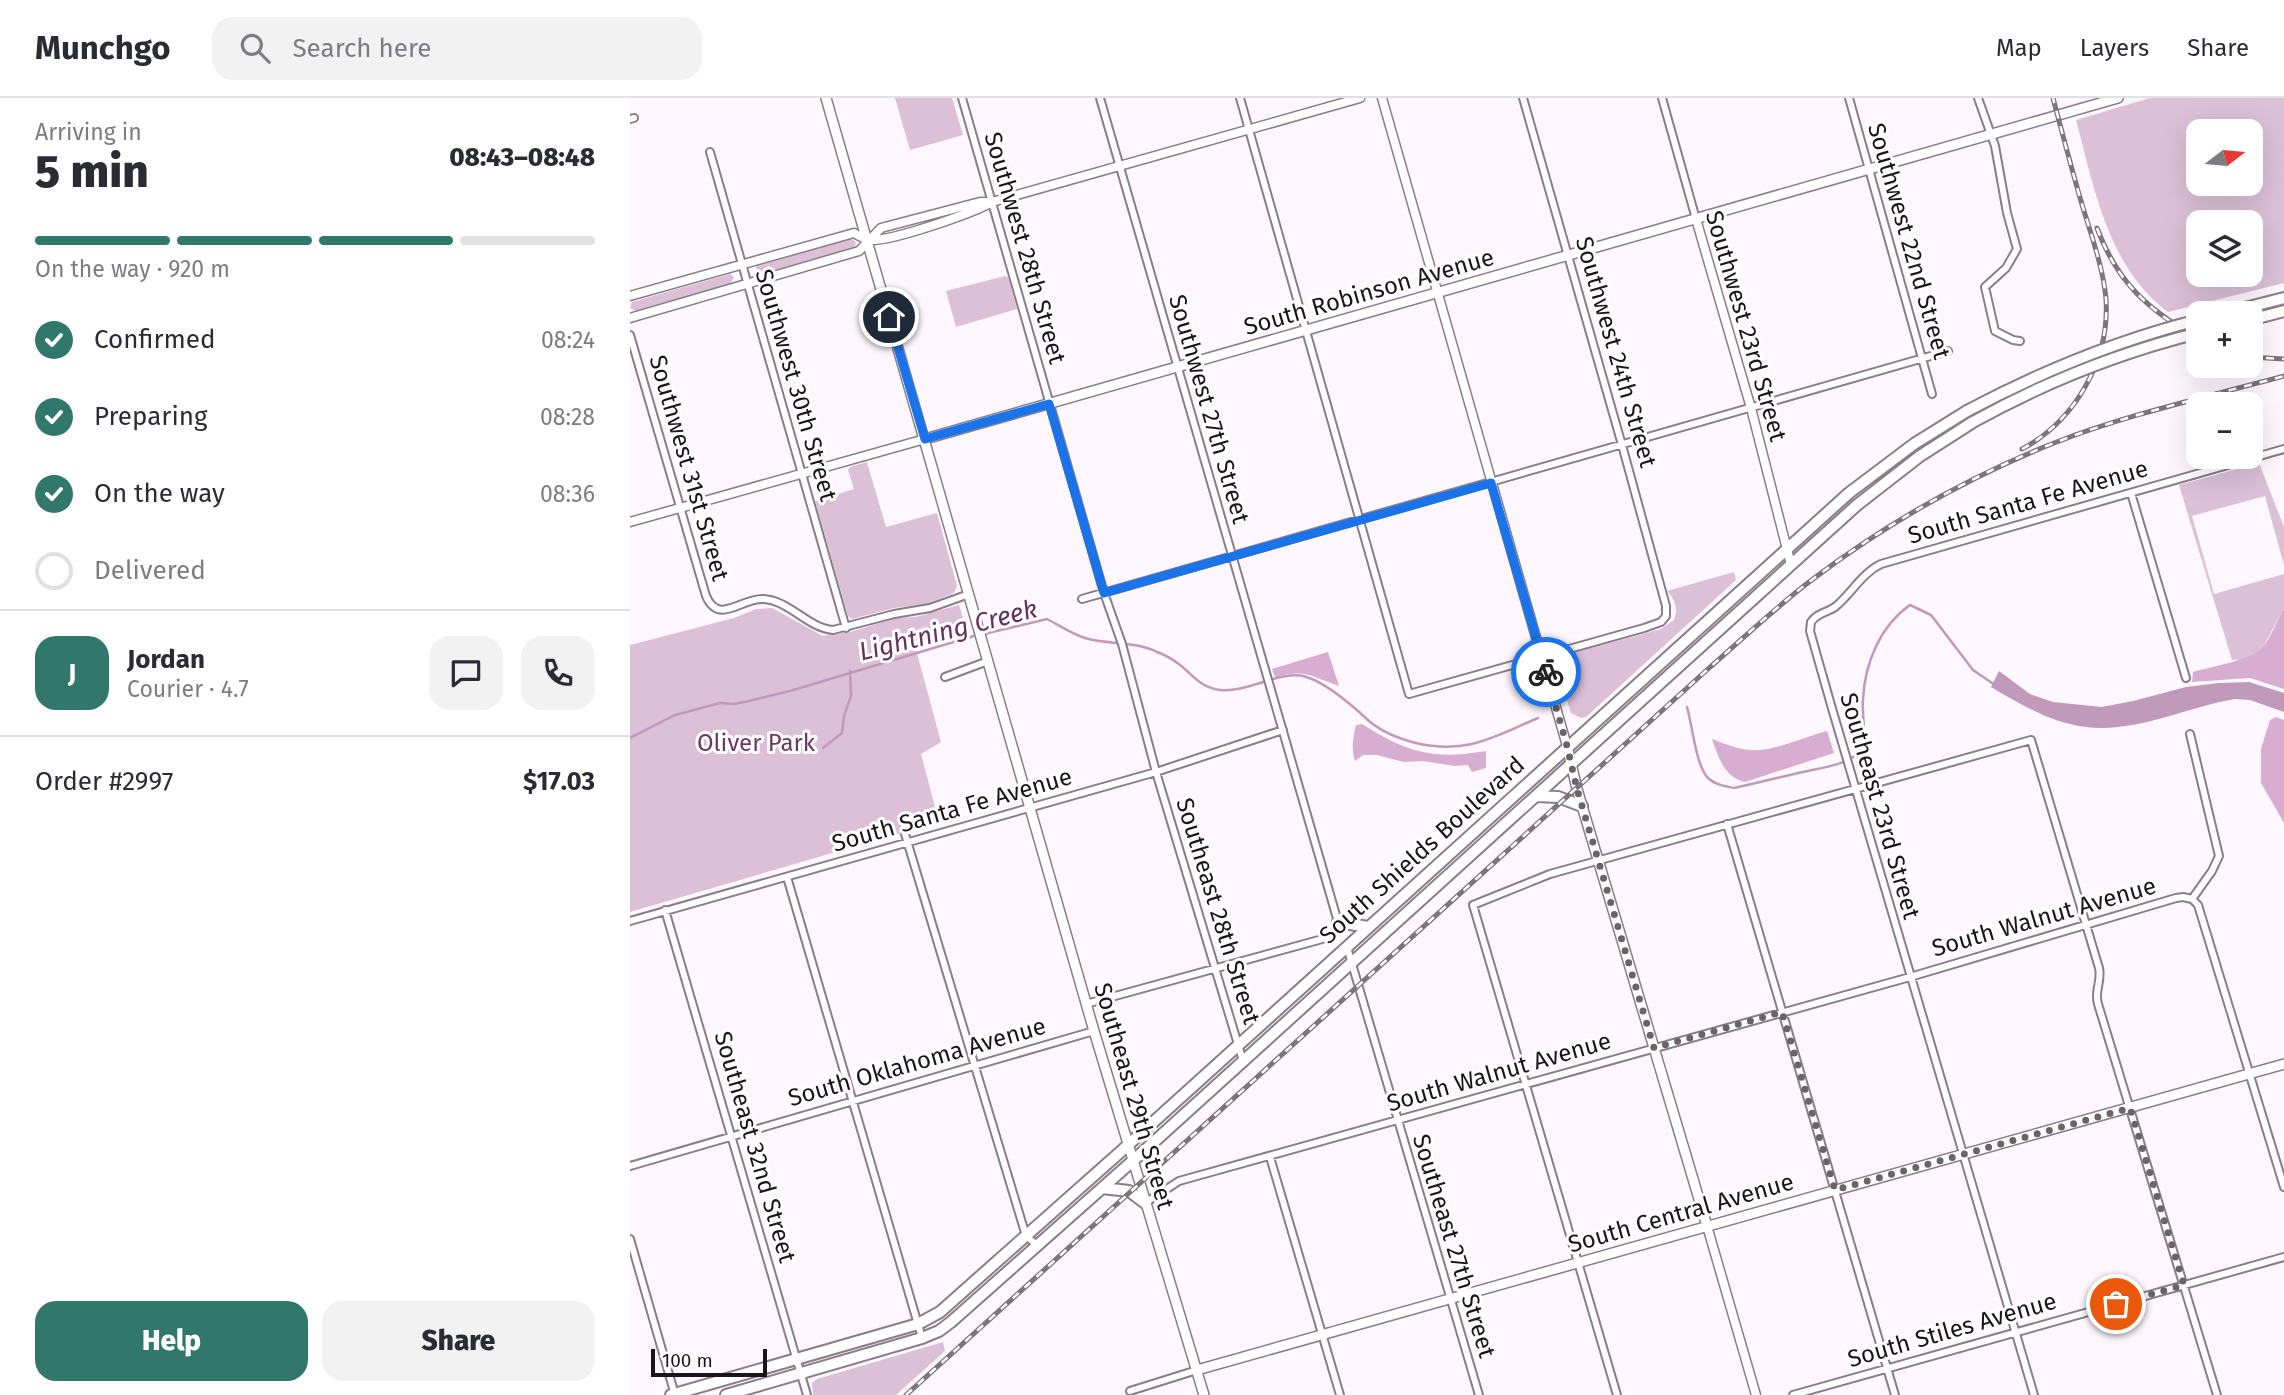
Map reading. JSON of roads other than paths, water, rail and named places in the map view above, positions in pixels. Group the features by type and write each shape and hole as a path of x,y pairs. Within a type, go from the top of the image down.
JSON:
{"main road":[{"name":"Southeast 29th Street","path":"826,98 1086,1004 1204,1395"},
{"name":"South Robinson Avenue","path":"925,439 2118,98"},
{"path":"2263,303 2284,298"},
{"path":"2263,317 2284,311"},
{"name":"South Shields Boulevard","path":"674,1395 918,1324 940,1311 1128,1145 1567,746 1876,470 1967,411 2013,386 2117,343 2186,323"},
{"name":"South Shields Boulevard","path":"726,1395 939,1331 1132,1161 1885,483 1920,456 2019,397 2072,373 2130,352 2186,336"},
{"path":"1567,746 1582,806 1706,1227"},
{"path":"1536,796 1558,797 1582,806"},
{"path":"1459,845 1469,856"},
{"path":"1338,922 1368,927"},
{"name":"South Central Avenue","path":"1197,1370 2284,1064"},
{"path":"1101,1188 1129,1191 1145,1203"}],"street":[{"name":"Southwest 28th Street","path":"962,98 1104,593 1122,644 1156,772"},
{"name":"Southwest 27th Street","path":"1100,98 1283,730"},
{"path":"1240,98 1409,694 1541,656"},
{"path":"630,318 859,251 881,228 980,202 992,202 1360,98"},
{"path":"1382,98 1567,746"},
{"name":"Southwest 24th Street","path":"1524,98 1666,606 1666,616 1661,622 1541,656"},
{"name":"Southwest 23rd Street","path":"1662,98 1751,408 1791,565"},
{"name":"Southwest 22nd Street","path":"1849,98 1932,394"},
{"path":"1978,98 1995,146 2007,213 2017,250 2006,268 1985,287 1995,331 2020,341"},
{"name":"Southwest 30th Street","path":"710,152 846,628"},
{"path":"630,296 854,233 867,240"},
{"name":"Southwest 31st Street","path":"630,335 709,602 716,608 726,610 753,600 767,599 786,606 824,629 846,628"},
{"path":"1082,599 1948,351"},
{"name":"South Robinson Avenue","path":"630,522 925,439"},
{"name":"South Santa Fe Avenue","path":"1810,631 1813,618 1836,606 1876,566 2284,449"},
{"path":"2131,493 2186,678"},
{"path":"846,628 894,614 926,609 969,594"},
{"name":"Southeast 23rd Street","path":"1810,631 2034,1395"},
{"path":"945,677 987,656"},
{"path":"1086,1004 1329,936 1336,931 1338,922 1283,730"},
{"name":"South Santa Fe Avenue","path":"630,921 1156,772 1283,730"},
{"path":"2190,734 2218,851 2217,863 2192,900 2199,909 2284,1187"},
{"path":"1617,1395 1473,905 1550,874 2031,740 2100,974 2096,999 2217,1395"},
{"name":"Southeast 28th Street","path":"1156,772 1243,1061"},
{"path":"1727,824 1895,1395"},
{"path":"905,834 1026,1236 1037,1245"},
{"path":"787,877 922,1338"},
{"name":"South Walnut Avenue","path":"1145,1203 1180,1181 1910,977 2179,897 2192,900"},
{"name":"Southeast 32nd Street","path":"665,910 807,1395"},
{"name":"Southeast 27th Street","path":"1346,947 1479,1395"},
{"name":"South Oklahoma Avenue","path":"630,1166 1094,1031"},
{"path":"1270,1157 1340,1395"},
{"path":"1706,1227 1756,1395"},
{"path":"630,1238 674,1395"},
{"name":"South Stiles Avenue","path":"1793,1395 2284,1257"},
{"name":"South Central Avenue","path":"1130,1391 1197,1370"}],"waterway":[{"name":"Lightning Creek","path":"1687,707 1700,764 1708,778 1720,785 1734,788 1843,762 1860,751 1864,738 1864,685 1876,646 1890,623 1910,605 1931,615 1973,670 1995,685"},
{"name":"Lightning Creek","path":"984,634 1047,619 1085,638 1140,646 1160,653 1178,663 1202,684 1220,690 1241,688 1284,676 1303,676 1329,688 1385,732 1434,746 1450,747 1479,742 1538,718"},
{"name":"Lightning Creek","path":"630,738 675,715 720,703 734,704 790,691 977,635"},
{"path":"823,748 842,733 851,696 850,671"}],"railway":[{"path":"2022,449 2041,437 2073,405 2095,366 2106,322 2102,274 2053,98"},
{"path":"2097,228 2105,248 2125,280 2164,317 2186,331"},
{"path":"2263,358 2284,359"},
{"path":"906,1395 1708,669 1770,614 1837,561 1896,522 1958,487 2054,443 2110,423 2284,376"}],"park label":[{"name":"Oliver Park","path":"756,743"}]}
